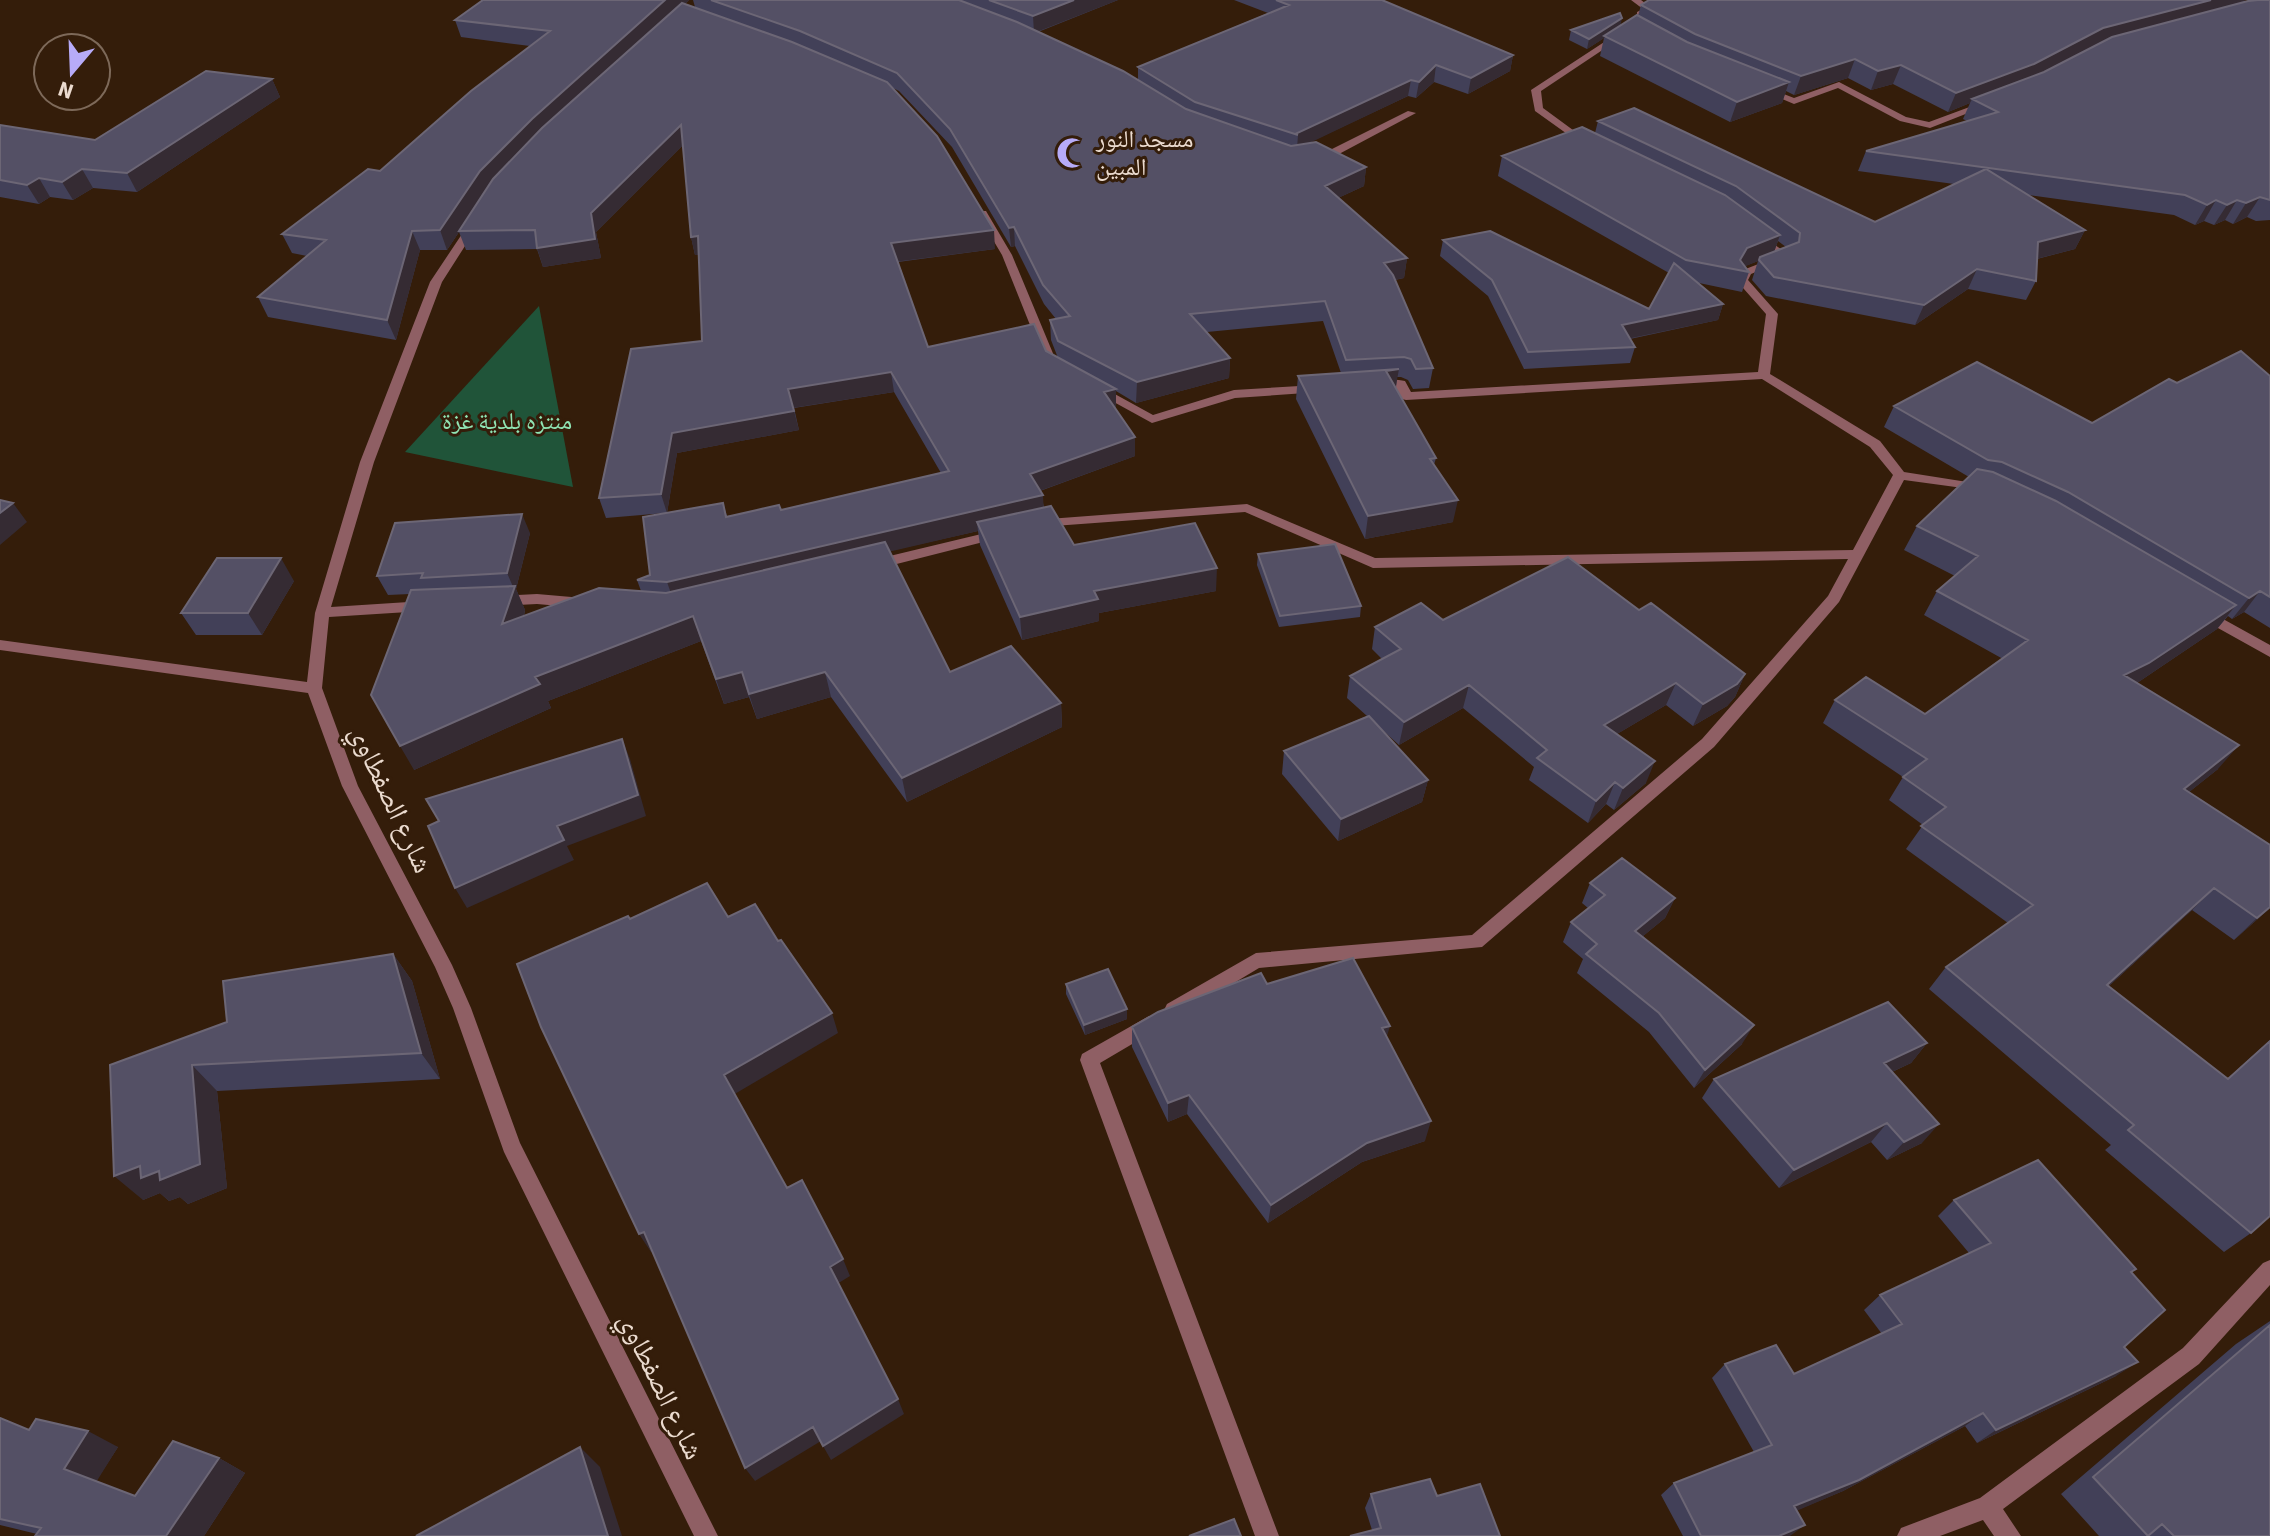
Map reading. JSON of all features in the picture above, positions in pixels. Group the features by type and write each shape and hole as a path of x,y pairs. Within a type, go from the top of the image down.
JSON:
{"street":[{"path":"1604,153 1538,109 1536,90 1649,9 1635,0"},
{"path":"1754,85 1794,101 1839,85 1903,119 1930,125 1993,101"},
{"path":"1305,157 1335,152 1411,113"},
{"path":"976,203 1007,255 1052,365 1064,372"},
{"name":"شارع الصفطاوي","path":"485,207 436,282 367,462 322,613 314,688 350,786 443,965 462,1008 511,1146 706,1536"},
{"path":"1749,229 1787,257 1747,272 1742,280 1772,314 1764,375"},
{"path":"1355,387 1401,384 1406,396 1764,375 1875,444 1900,475 1984,489 1997,495"},
{"path":"1089,385 1152,419 1234,394 1325,388"},
{"path":"1267,1536 1089,1060 1256,961 1476,942 1708,743 1834,599 1900,475"},
{"path":"1030,526 1247,508 1373,563 1858,554"},
{"path":"859,568 1014,530"},
{"path":"491,602 537,599 600,604"},
{"path":"2189,604 2270,652"},
{"path":"322,613 445,605"},
{"path":"0,645 314,688"},
{"path":"1909,1536 1987,1507 2191,1356 2270,1270"},
{"path":"1987,1507 2009,1536"}],"green space":[{"name":"منتزه بلدية غزة","path":"539,306 573,487 405,452"}],"building":[{"path":"483,0 665,0 532,119 480,171 440,230 412,231 387,320 258,297 326,240 282,234 368,169 380,171 471,91 550,31 455,20"},
{"path":"711,0 959,0 1017,22 1123,71 1186,109 1291,146 1316,142 1366,167 1325,186 1407,258 1384,263 1393,275 1433,368 1416,369 1411,359 1404,357 1346,360 1325,301 1190,314 1230,358 1137,382 1058,341 1050,320 1070,316 1043,285 1014,227 1009,228 950,129 897,73 800,31"},
{"path":"989,0 1074,0 1033,16"},
{"path":"1276,0 1382,0 1513,55 1471,78 1436,65 1419,82 1411,80 1295,134 1298,135 1195,102 1138,67 1289,5"},
{"path":"1649,0 2211,0 2103,28 2034,64 1956,93 1901,65 1878,71 1855,59 1801,76 1695,34 1641,5"},
{"path":"2270,0 2270,200 2260,197 2246,203 2237,200 2227,205 2216,200 2207,205 2185,195 1866,151 1998,112 1972,99 2044,72 2112,37 2248,1"},
{"path":"682,3 792,42 887,82 937,136 994,230 891,243 928,347 1034,324 1046,351 1116,389 1104,392 1135,437 1030,474 1043,495 667,582 637,580 650,575 643,517 723,503 726,517 779,505 781,510 949,471 891,372 788,389 794,411 672,433 661,494 599,498 631,349 702,341 698,236 691,237 681,125 591,213 595,239 537,248 535,230 459,231 493,179 542,128"},
{"path":"1620,13 1622,18 1589,39 1571,30"},
{"path":"1637,15 1687,42 1789,82 1737,102 1604,36"},
{"path":"206,71 272,79 127,173 82,169 62,182 39,178 27,185 0,180 0,125 95,140"},
{"path":"1634,108 1875,222 1986,169 2085,230 2038,242 2036,281 1977,269 1924,305 1774,277 1759,260 1760,257 1799,242 1800,233 1736,186 1598,121"},
{"path":"1582,127 1725,195 1780,235 1747,248 1740,260 1749,272 1686,260 1502,156"},
{"path":"1490,231 1649,309 1674,263 1723,304 1622,325 1635,347 1528,352 1492,280 1443,240"},
{"path":"2241,351 2270,376 2270,597 2260,591 2249,598 2068,492 2002,462 1988,460 1894,406 1977,362 2092,423 2169,379 2177,383"},
{"path":"1399,369 1386,371 1436,458 1430,459 1458,500 1368,516 1298,376"},
{"path":"1977,469 1993,472 2056,501 2236,605 2149,663 2124,675 2239,745 2184,789 2270,845 2270,907 2257,918 2214,888 2107,985 2228,1079 2270,1041 2270,1216 2251,1233 2128,1130 2134,1125 1946,967 2033,905 1921,826 1946,807 1903,777 1927,759 1835,700 1866,677 1925,714 2028,640 1937,591 1978,556 1917,526"},
{"path":"0,500 13,503 0,513"},
{"path":"1051,506 1074,545 1195,523 1217,568 1094,591 1098,599 1020,617 977,522"},
{"path":"522,514 507,573 421,578 423,573 377,576 395,523"},
{"path":"885,542 950,672 1011,646 1061,703 902,778 825,672 749,694 742,672 716,679 693,616 535,677 540,684 400,746 371,695 411,590 515,586 502,624 599,588 666,593"},
{"path":"1335,544 1361,606 1280,616 1258,554"},
{"path":"1568,557 1639,610 1651,603 1745,674 1737,684 1703,704 1676,683 1604,725 1655,761 1623,788 1615,782 1596,801 1537,758 1547,750 1469,685 1404,722 1350,676 1401,649 1375,627 1421,603 1443,620"},
{"path":"217,558 281,558 248,613 181,613"},
{"path":"1369,716 1428,780 1341,819 1284,751"},
{"path":"622,739 638,795 557,826 564,840 455,888 428,826 439,821 426,799"},
{"path":"1622,858 1675,898 1635,931 1754,1025 1705,1070 1659,1013 1586,954 1597,944 1571,922 1605,895 1590,883"},
{"path":"707,883 728,917 755,904 778,941 781,940 832,1013 724,1075 787,1188 802,1180 843,1259 830,1267 898,1399 823,1446 813,1427 745,1468 644,1232 639,1234 541,1027 517,964 628,916 630,919"},
{"path":"393,954 421,1053 192,1065 200,1164 160,1180 159,1171 141,1178 140,1166 114,1176 110,1065 227,1022 223,981"},
{"path":"1353,958 1390,1026 1382,1028 1431,1121 1367,1143 1271,1205 1189,1095 1168,1103 1132,1027 1158,1012 1261,973 1267,984"},
{"path":"1108,969 1127,1009 1084,1025 1066,984"},
{"path":"1888,1002 1927,1043 1884,1063 1939,1124 1904,1142 1887,1123 1794,1170 1714,1079"},
{"path":"2038,1160 2136,1269 2131,1272 2165,1310 2124,1347 2138,1362 1996,1430 1983,1413 1859,1480 1794,1506 1805,1525 1779,1536 1701,1536 1674,1483 1772,1445 1725,1364 1776,1345 1794,1374 1902,1324 1880,1295 1991,1243 1954,1200"},
{"path":"2270,1325 2270,1536 2174,1536 2162,1524 2148,1536 2093,1477"},
{"path":"0,1418 29,1430 36,1419 88,1431 64,1469 135,1496 173,1441 219,1458 166,1536 35,1536 41,1528 0,1519"},
{"path":"580,1447 608,1536 416,1536"},
{"path":"1430,1479 1437,1496 1480,1484 1500,1536 1350,1536 1381,1528 1371,1494"},
{"path":"1234,1519 1241,1536 1189,1536"}],"place":[{"name":"مسجد النور المبين","path":"1072,153"}]}
